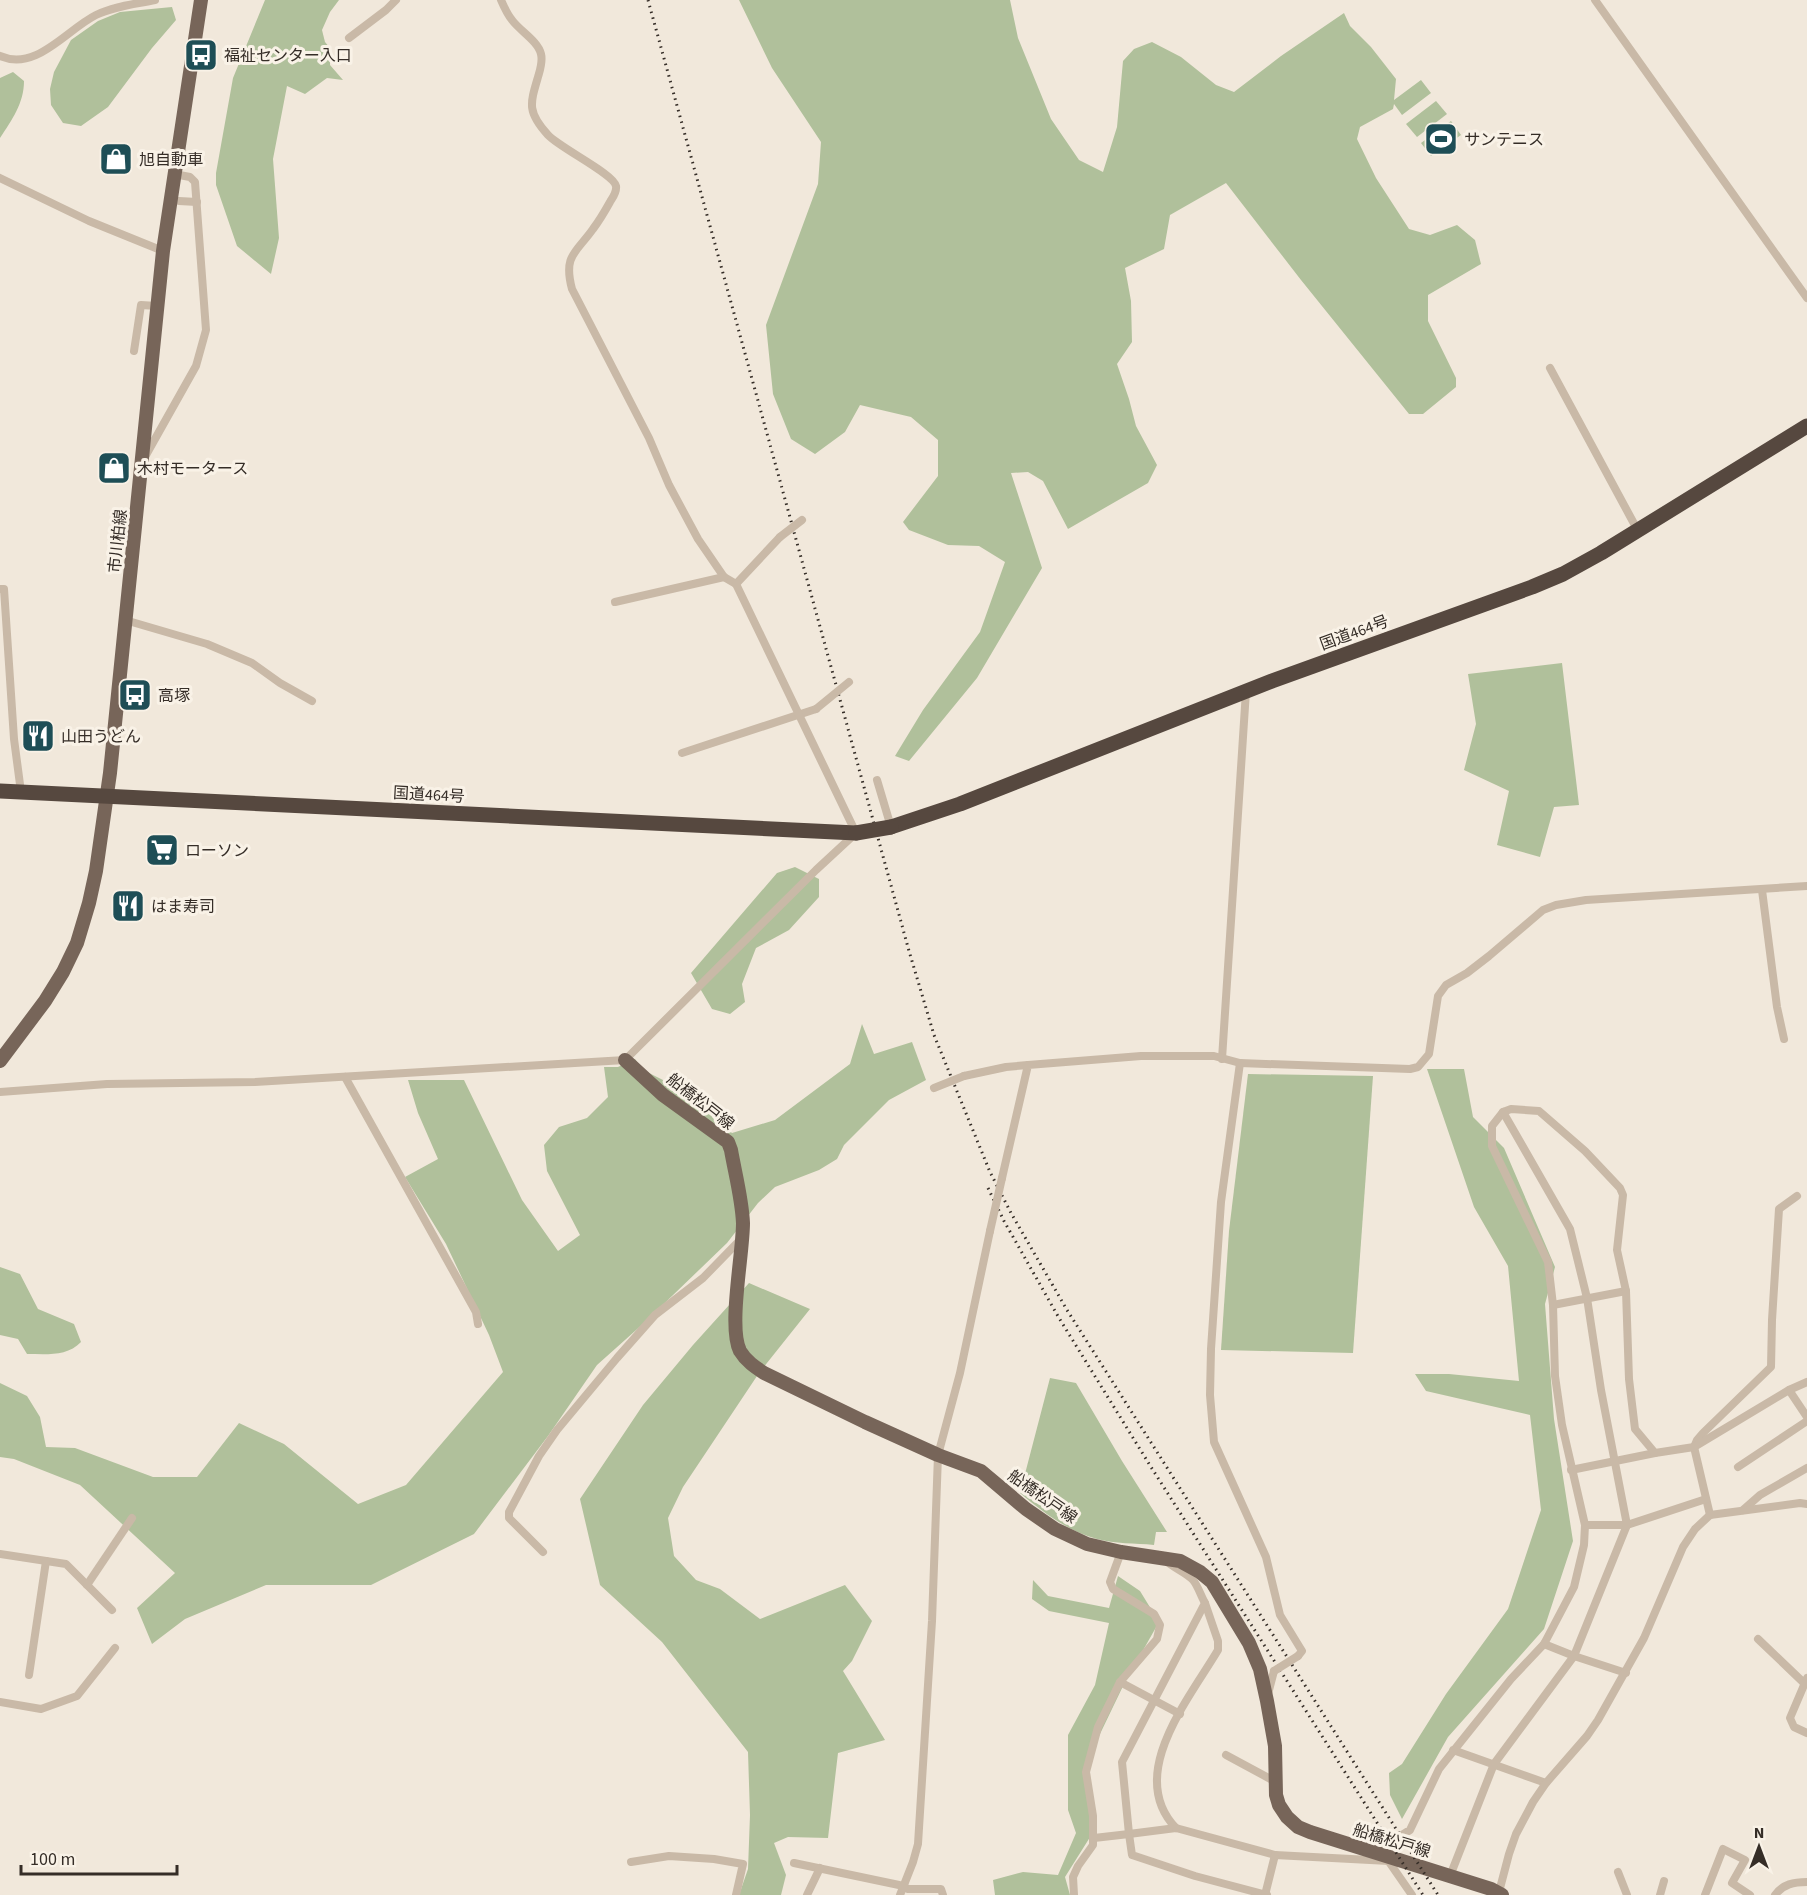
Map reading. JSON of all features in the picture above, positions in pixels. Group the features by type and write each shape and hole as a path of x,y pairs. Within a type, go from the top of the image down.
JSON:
{"highway":[{"name":"国道464号","path":"0,791 856,833 891,827 950,808 1246,690 1563,574 1638,531 1807,426"}],"main road":[{"name":"市川柏線","path":"0,1061 45,1001 63,972 77,943 96,871 107,797 163,251 201,0"},
{"name":"船橋松戸線","path":"625,1060 663,1095 728,1142 743,1219 736,1331 739,1347 749,1363 764,1373 938,1455 981,1472 1026,1509 1055,1529 1087,1544 1188,1563 1212,1582 1249,1643 1260,1670 1275,1746 1276,1795 1287,1817 1298,1827 1310,1833 1501,1893"}],"street":[{"path":"0,56 22,60 35,56 95,15 155,0"},
{"path":"350,38 396,0"},
{"path":"0,1092 107,1084 255,1082 625,1060 856,833 736,584 724,577 698,539 572,289 568,276 570,261 576,248 598,222 616,190 616,183 611,177 550,138 535,118 531,98 540,70 542,58 540,51 511,19 501,0"},
{"path":"1595,0 1807,298"},
{"path":"141,469 159,429 196,366 205,337 206,308 194,178 174,174"},
{"path":"1,181 89,221 163,251"},
{"path":"180,201 197,202"},
{"path":"134,351 141,305 157,306"},
{"path":"1550,368 1638,531"},
{"path":"736,584 780,537 802,520"},
{"path":"615,602 724,577"},
{"path":"0,589 4,589 14,739 21,792"},
{"path":"125,620 207,644 252,663 280,683 312,701"},
{"path":"682,753 816,709 849,682"},
{"path":"1222,1059 1246,690"},
{"path":"877,780 891,827"},
{"path":"934,1088 964,1076 1006,1067 1141,1056 1214,1056 1240,1063 1366,1068 1418,1067 1429,1054 1438,996 1446,985 1489,956 1543,910 1556,905 1586,900 1807,886"},
{"path":"1762,890 1777,1007 1784,1039"},
{"path":"1240,1063 1221,1202 1210,1395 1214,1442 1266,1557 1280,1615 1302,1651 1274,1671 1267,1701"},
{"path":"902,1891 918,1844 924,1719 932,1621 938,1455 960,1373 1028,1065"},
{"path":"345,1077 476,1312 478,1324"},
{"path":"1094,1838 1176,1828 1275,1855 1383,1856 1410,1830 1439,1769 1453,1750 1511,1679 1544,1644 1574,1587 1584,1545 1585,1525 1571,1470 1556,1376 1553,1305 1548,1262 1492,1146 1492,1126 1503,1112 1511,1109 1539,1111 1586,1151 1620,1188 1623,1196 1617,1250 1626,1291 1629,1379 1635,1429 1655,1454"},
{"path":"1450,1876 1494,1764 1574,1656 1627,1525 1587,1298 1570,1229 1503,1112"},
{"path":"1710,1515 1694,1447 1703,1433 1771,1368 1779,1209 1797,1196"},
{"path":"543,1552 509,1518 509,1512 539,1456 563,1423 655,1315 703,1278 742,1238"},
{"path":"1553,1305 1626,1291"},
{"path":"1571,1470 1694,1447 1789,1390 1807,1382"},
{"path":"1738,1467 1807,1419 1789,1390"},
{"path":"1742,1510 1760,1496 1807,1468"},
{"path":"1585,1525 1627,1525 1706,1499"},
{"path":"1501,1893 1509,1854 1516,1834 1546,1783 1587,1736 1626,1673 1644,1638 1683,1547 1695,1529 1710,1515 1807,1504"},
{"path":"87,1585 132,1518"},
{"path":"1074,1895 1073,1877 1093,1845 1094,1838 1094,1816 1086,1772 1098,1727 1120,1682 1157,1639 1160,1625 1154,1614 1113,1589 1110,1582 1121,1552"},
{"path":"0,1554 66,1564 112,1610"},
{"path":"1164,1558 1173,1569 1185,1574 1194,1582 1205,1603 1218,1641 1218,1650 1165,1742 1158,1763 1155,1785 1160,1808 1176,1828"},
{"path":"30,1675 46,1561"},
{"path":"1205,1603 1122,1762 1132,1855 1195,1876 1266,1895 1275,1855"},
{"path":"1758,1639 1805,1680 1790,1718 1794,1727 1807,1733"},
{"path":"1544,1644 1626,1673"},
{"path":"0,1702 41,1709 77,1696 115,1648"},
{"path":"1120,1682 1180,1714"},
{"path":"1453,1750 1546,1783"},
{"path":"1226,1755 1276,1782"},
{"path":"1705,1895 1723,1849 1744,1860 1732,1883 1750,1895"},
{"path":"631,1862 669,1856 743,1864 736,1895"},
{"path":"1383,1856 1412,1895"},
{"path":"794,1863 902,1891 941,1889 943,1895"},
{"path":"807,1895 820,1868"},
{"path":"1618,1872 1627,1895"},
{"path":"1660,1895 1664,1881"},
{"path":"1775,1895 1779,1889 1792,1882 1807,1882"}],"green space":[{"path":"265,0 339,0 330,12 322,30 325,42 330,48 330,65 343,80 327,78 305,94 287,86 273,159 279,238 271,274 237,246 216,185 216,173 233,78"},
{"path":"739,0 1010,0 1018,38 1051,119 1079,160 1103,172 1117,127 1123,61 1134,49 1152,42 1181,57 1216,85 1234,92 1281,56 1344,13 1350,26 1371,47 1396,79 1394,100 1421,80 1431,93 1402,115 1394,104 1393,109 1360,127 1357,139 1376,178 1409,229 1430,235 1457,225 1475,240 1481,264 1428,295 1428,321 1456,378 1456,387 1423,414 1409,414 1226,183 1170,215 1164,249 1125,268 1131,301 1132,342 1117,364 1136,426 1157,465 1148,483 1068,529 1043,481 1028,472 1011,473 1042,568 977,678 909,761 895,756 923,710 980,632 1005,562 979,546 948,545 909,530 903,522 938,476 938,440 911,417 860,405 845,432 815,454 791,439 773,394 766,325 818,184 821,142 772,68"},
{"path":"172,7 176,20 108,107 81,126 63,123 51,105 50,89 54,72 71,40 98,21 120,12"},
{"path":"13,72 24,81 22,97 0,138 0,78"},
{"path":"1436,101 1447,114 1417,137 1406,124"},
{"name":"サンテニス","path":"1451,121 1461,135 1431,156 1421,143"},
{"path":"1562,663 1579,805 1554,807 1540,857 1497,845 1509,791 1464,770 1476,724 1468,674"},
{"path":"795,867 819,879 819,897 789,930 756,948 742,984 745,1002 730,1014 712,1009 691,973 777,873"},
{"path":"862,1024 874,1054 912,1042 926,1080 889,1100 844,1145 837,1159 819,1170 775,1187 758,1203 727,1243 597,1365 548,1436 474,1534 371,1585 266,1585 185,1619 152,1644 137,1608 175,1573 80,1485 14,1459 0,1457 0,1383 27,1396 40,1417 46,1447 75,1448 153,1477 197,1477 239,1423 284,1444 358,1504 406,1485 503,1372 489,1335 446,1244 405,1177 438,1159 418,1113 408,1080 464,1080 522,1200 558,1251 580,1235 547,1171 544,1145 559,1127 587,1118 608,1097 604,1067 618,1067 635,1059 643,1070 673,1085 732,1133 775,1120 850,1064"},
{"path":"1427,1069 1464,1069 1473,1117 1504,1148 1555,1267 1545,1304 1554,1419 1573,1541 1544,1629 1448,1737 1402,1819 1390,1795 1389,1773 1402,1764 1446,1694 1508,1609 1541,1510 1530,1415 1426,1391 1415,1374 1449,1374 1519,1381 1508,1266 1474,1207"},
{"path":"1248,1074 1373,1076 1353,1353 1221,1350 1229,1231"},
{"path":"0,1267 20,1274 38,1309 74,1324 81,1342 63,1352 27,1354 18,1339 0,1335"},
{"path":"749,1283 810,1309 759,1373 683,1487 668,1518 674,1556 696,1580 720,1589 760,1619 845,1585 872,1621 852,1661 843,1671 885,1740 838,1753 828,1838 788,1837 774,1843 786,1875 781,1895 739,1895 748,1869 750,1815 748,1752 662,1642 600,1585 580,1499 643,1405"},
{"path":"1050,1378 1076,1383 1167,1532 1156,1532 1154,1545 1111,1542 1075,1531 1020,1493"},
{"path":"1118,1576 1140,1591 1159,1622 1124,1684 1087,1761 1092,1834 1065,1877 1070,1895 995,1895 993,1880 1023,1872 1058,1875 1076,1833 1068,1810 1068,1735 1095,1685 1109,1623 1049,1611 1032,1599 1033,1580 1048,1596 1109,1608"}],"railway":[{"path":"648,0 909,951 934,1035 990,1172 1067,1310 1438,1895"},
{"path":"988,1188 1059,1318 1423,1895"}],"place":[{"name":"福祉センター入口","path":"201,55"},
{"name":"サンテニス","path":"1441,139"},
{"name":"旭自動車","path":"116,159"},
{"name":"木村モータース","path":"114,468"},
{"name":"高塚","path":"135,695"},
{"name":"山田うどん","path":"38,736"},
{"name":"ローソン","path":"162,850"},
{"name":"はま寿司","path":"128,906"}]}
